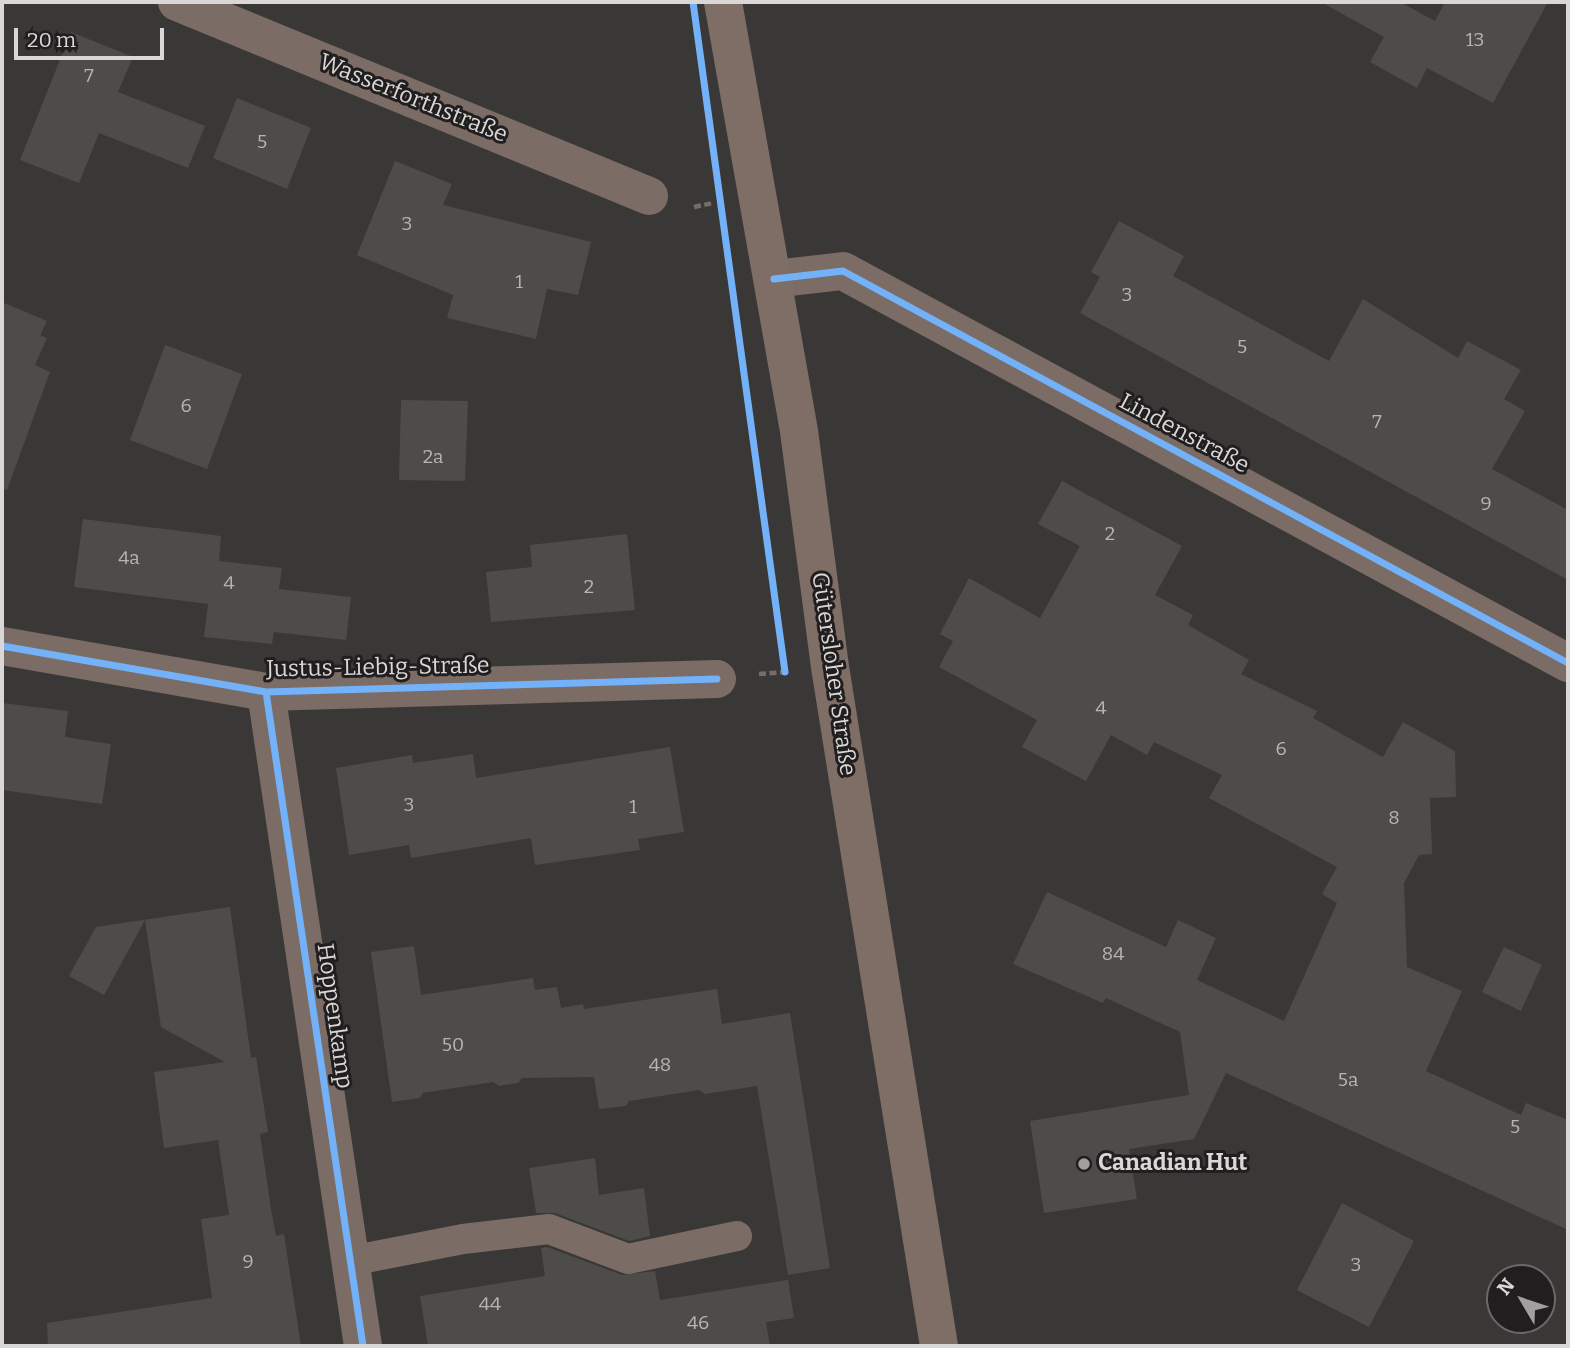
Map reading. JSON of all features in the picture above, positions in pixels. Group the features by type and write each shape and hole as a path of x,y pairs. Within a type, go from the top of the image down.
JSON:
{"main road":[{"name":"Gütersloher Straße","path":"723,2 799,431 830,667 939,1346"}],"street":[{"name":"Wasserforthstraße","path":"177,2 649,197"},
{"name":"Lindenstraße","path":"774,279 843,271 1568,663"},
{"name":"Justus-Liebig-Straße","path":"2,646 266,692 717,679"},
{"name":"Hoppenkamp","path":"266,692 363,1346"}],"lane":[{"path":"350,1261 463,1238 549,1229 628,1259 737,1236"}],"path":[{"path":"783,659 785,672"},
{"path":"717,679 830,667"}],"building":[{"path":"1321,2 1400,2 1435,21 1445,2 1548,2 1493,103 1427,68 1417,88 1370,62 1384,37"},
{"path":"71,32 133,57 118,92 205,126 188,168 99,133 79,183 20,160"},
{"path":"237,98 311,128 287,189 213,158"},
{"path":"395,161 452,184 443,205 591,242 578,295 547,289 536,339 447,318 453,295 357,255"},
{"path":"1119,221 1184,256 1173,276 1329,361 1363,299 1458,358 1467,341 1521,370 1504,399 1525,411 1492,469 1568,510 1568,580 1080,313 1100,277 1091,272"},
{"path":"2,302 47,321 40,335 47,338 35,365 50,372 7,490 2,489"},
{"path":"165,345 242,374 207,469 130,440"},
{"path":"401,400 468,401 465,481 399,480"},
{"path":"1062,481 1182,546 1155,595 1193,615 1188,625 1249,660 1241,674 1317,711 1313,718 1383,757 1403,722 1455,751 1456,797 1430,798 1432,854 1419,855 1404,883 1407,967 1462,991 1426,1071 1521,1115 1526,1103 1568,1120 1568,1230 1226,1073 1194,1139 1129,1149 1137,1199 1044,1213 1030,1121 1189,1095 1180,1032 1106,998 1103,1003 1013,964 1047,892 1166,947 1178,920 1216,938 1197,980 1284,1021 1337,903 1322,894 1337,867 1209,798 1222,775 1154,742 1147,755 1111,735 1086,781 1022,747 1037,720 939,667 953,641 940,634 969,578 1040,618 1080,546 1038,524"},
{"path":"83,519 221,536 219,561 282,568 279,589 351,597 346,640 274,632 272,644 204,637 208,604 74,587"},
{"path":"627,534 635,610 491,622 486,572 532,567 530,545"},
{"path":"2,703 68,711 65,737 111,744 102,804 2,790"},
{"path":"670,747 684,832 638,839 640,850 535,865 531,838 411,858 409,845 349,855 336,768 412,755 413,763 473,754 476,778"},
{"path":"230,907 251,1058 256,1057 268,1132 260,1134 271,1209 276,1236 284,1234 301,1346 48,1346 47,1323 212,1298 201,1219 229,1215 218,1140 164,1148 154,1072 225,1062 161,1027 145,920 104,995 69,976 96,927"},
{"path":"414,946 421,995 533,978 535,990 557,987 561,1008 583,1004 584,1009 717,989 722,1024 790,1013 830,1268 788,1275 757,1086 705,1094 699,1090 629,1101 626,1106 599,1109 594,1077 522,1078 518,1083 499,1086 493,1082 423,1093 420,1098 392,1102 371,952"},
{"path":"1504,947 1542,965 1521,1011 1482,992"},
{"path":"595,1158 599,1195 644,1188 650,1236 629,1241 555,1213 536,1213 529,1168"},
{"path":"1342,1203 1414,1241 1369,1327 1297,1290"},
{"path":"547,1247 622,1275 655,1271 660,1300 788,1280 794,1318 766,1322 770,1346 428,1346 420,1296 545,1276 541,1248"}],"cycle path":[{"path":"693,2 785,672"},
{"path":"774,279 843,271 1568,663"},
{"path":"2,646 266,692 717,679"},
{"path":"266,692 363,1346"}],"place":[{"name":"Canadian Hut","path":"1084,1164"}]}
